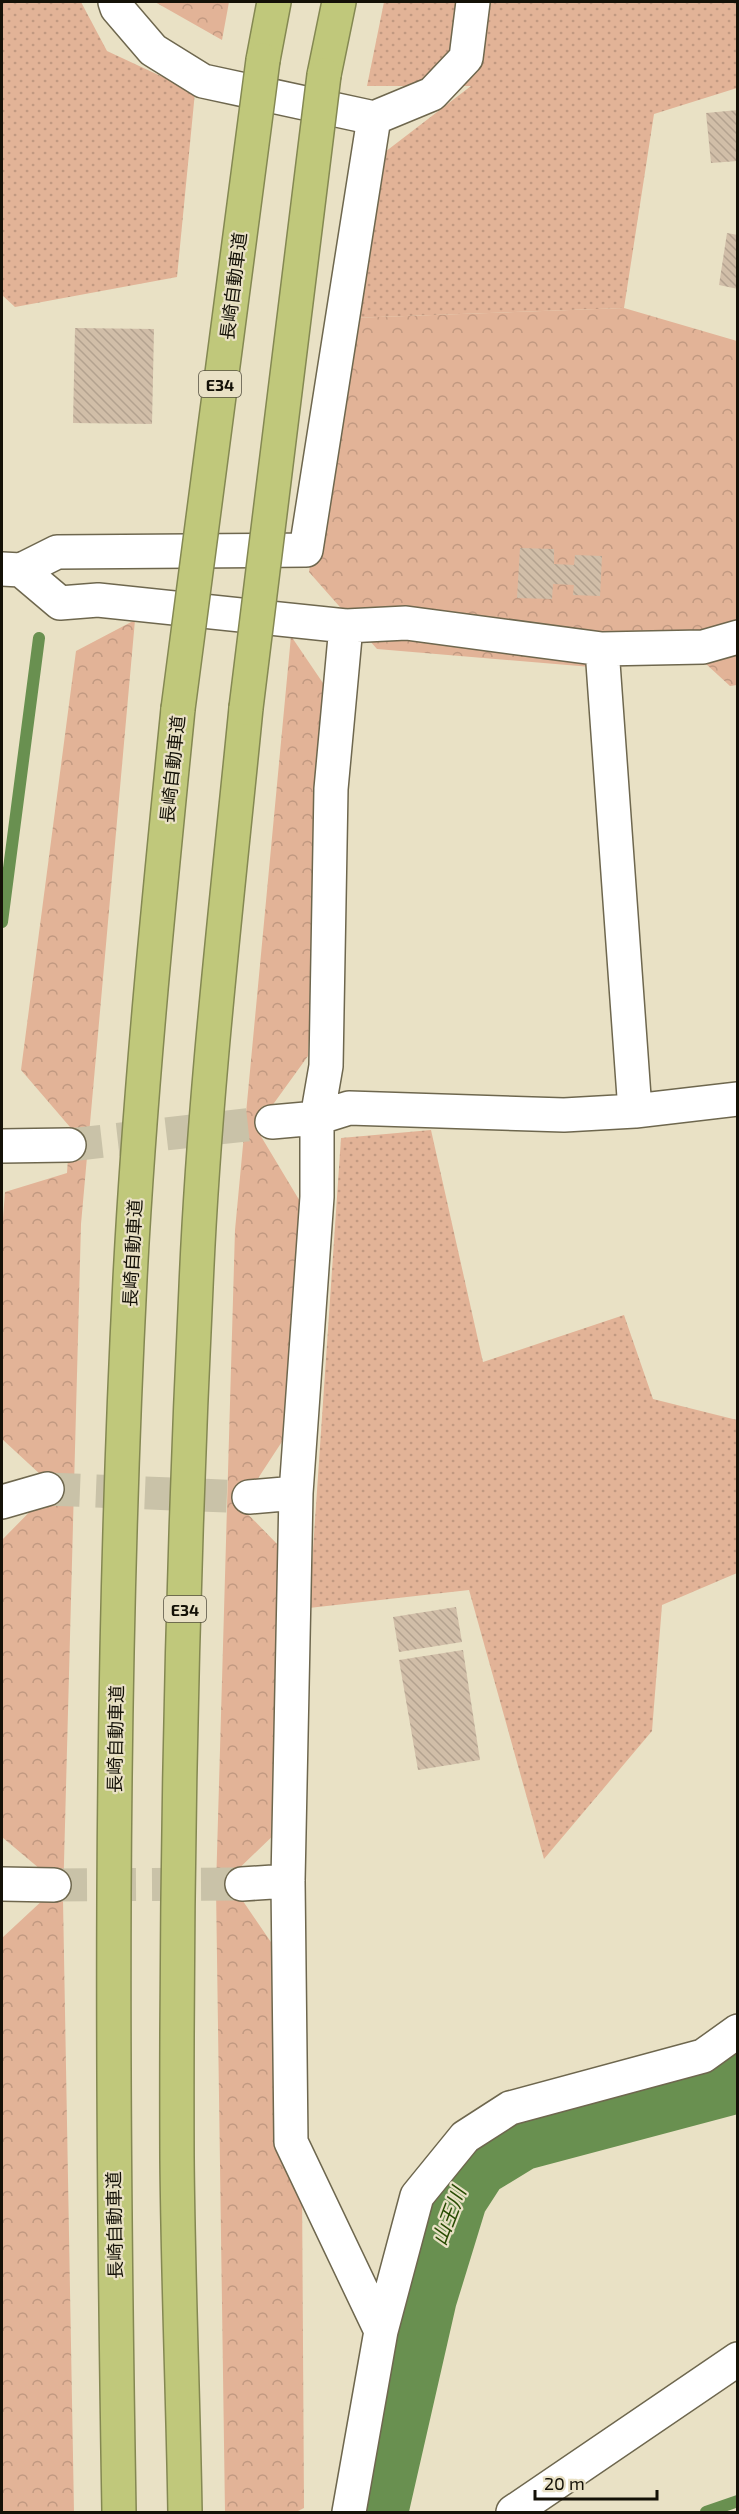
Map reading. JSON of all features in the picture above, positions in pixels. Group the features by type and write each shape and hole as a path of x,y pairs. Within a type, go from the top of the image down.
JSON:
{"highway":[{"name":"長崎自動車道","path":"120,2512 113,2131 114,1768 120,1522 130,1277 146,1044 178,709 262,60 274,2"},
{"name":"E34","path":"185,2512 177,2148 180,1770 196,1283 211,1074 246,708 324,75 339,2"}],"street":[{"path":"115,2 117,8 153,50 203,81 374,118 432,94 466,58 473,2"},
{"path":"11,570 57,552 306,550 374,118"},
{"path":"11,570 60,603 98,600 346,626 406,624 603,649 703,647 738,638"},
{"path":"346,626 331,789 326,1066 317,1118 317,1197 296,1493 288,1881 291,2142 381,2331"},
{"path":"603,649 635,1111"},
{"path":"272,1122 317,1118 349,1108 564,1114 635,1111 738,1099"},
{"path":"2,1146 69,1145"},
{"path":"2,1502 47,1489"},
{"path":"249,1497 296,1493"},
{"path":"242,1884 288,1881"},
{"path":"2,1884 54,1885"},
{"path":"349,2510 381,2331 417,2196 465,2137 510,2108 703,2056 738,2031"},
{"path":"513,2512 738,2360"}],"green space":[{"path":"2,2 81,2 107,51 195,92 177,277 15,307 2,295"},
{"path":"155,2 229,2 222,40"},
{"path":"384,2 737,2 737,88 654,114 624,308 350,318 385,152 471,86 367,86"},
{"path":"624,308 737,341 737,685 730,686 706,664 591,667 377,649 309,572 350,318"},
{"path":"135,620 81,1224 63,1900 74,2512 2,2512 2,1938 59,1885 2,1837 2,1540 54,1487 2,1439 2,1231 5,1192 67,1173 70,1127 21,1070 76,651"},
{"path":"291,636 327,689 308,1056 256,1128 301,1203 285,1437 240,1506 280,1547 281,1828 228,1879 277,1951 274,2116 302,2181 304,2508 296,2512 225,2512 216,1888 235,1230"},
{"path":"431,1130 483,1362 624,1315 653,1399 737,1420 737,1573 662,1605 652,1731 544,1859 469,1590 309,1608 341,1138"}],"building":[{"path":"738,110 738,161 711,163 706,113"},
{"path":"727,233 738,235 738,289 719,285"},
{"path":"75,328 154,329 152,424 73,423"},
{"path":"520,548 554,549 554,564 574,565 575,555 602,556 600,596 573,595 574,585 553,584 552,599 517,598"},
{"path":"456,1607 462,1642 399,1652 393,1617"},
{"path":"463,1650 480,1760 418,1770 399,1660"}],"waterway":[{"path":"2,922 39,638"},
{"name":"山王川","path":"371,2512 420,2297 451,2196 473,2162 519,2134 726,2079 738,2068"},
{"path":"706,2512 738,2501"}],"tunnel":[{"path":"69,1145 272,1122"},
{"path":"47,1489 249,1497"},
{"path":"54,1885 242,1884"}]}
